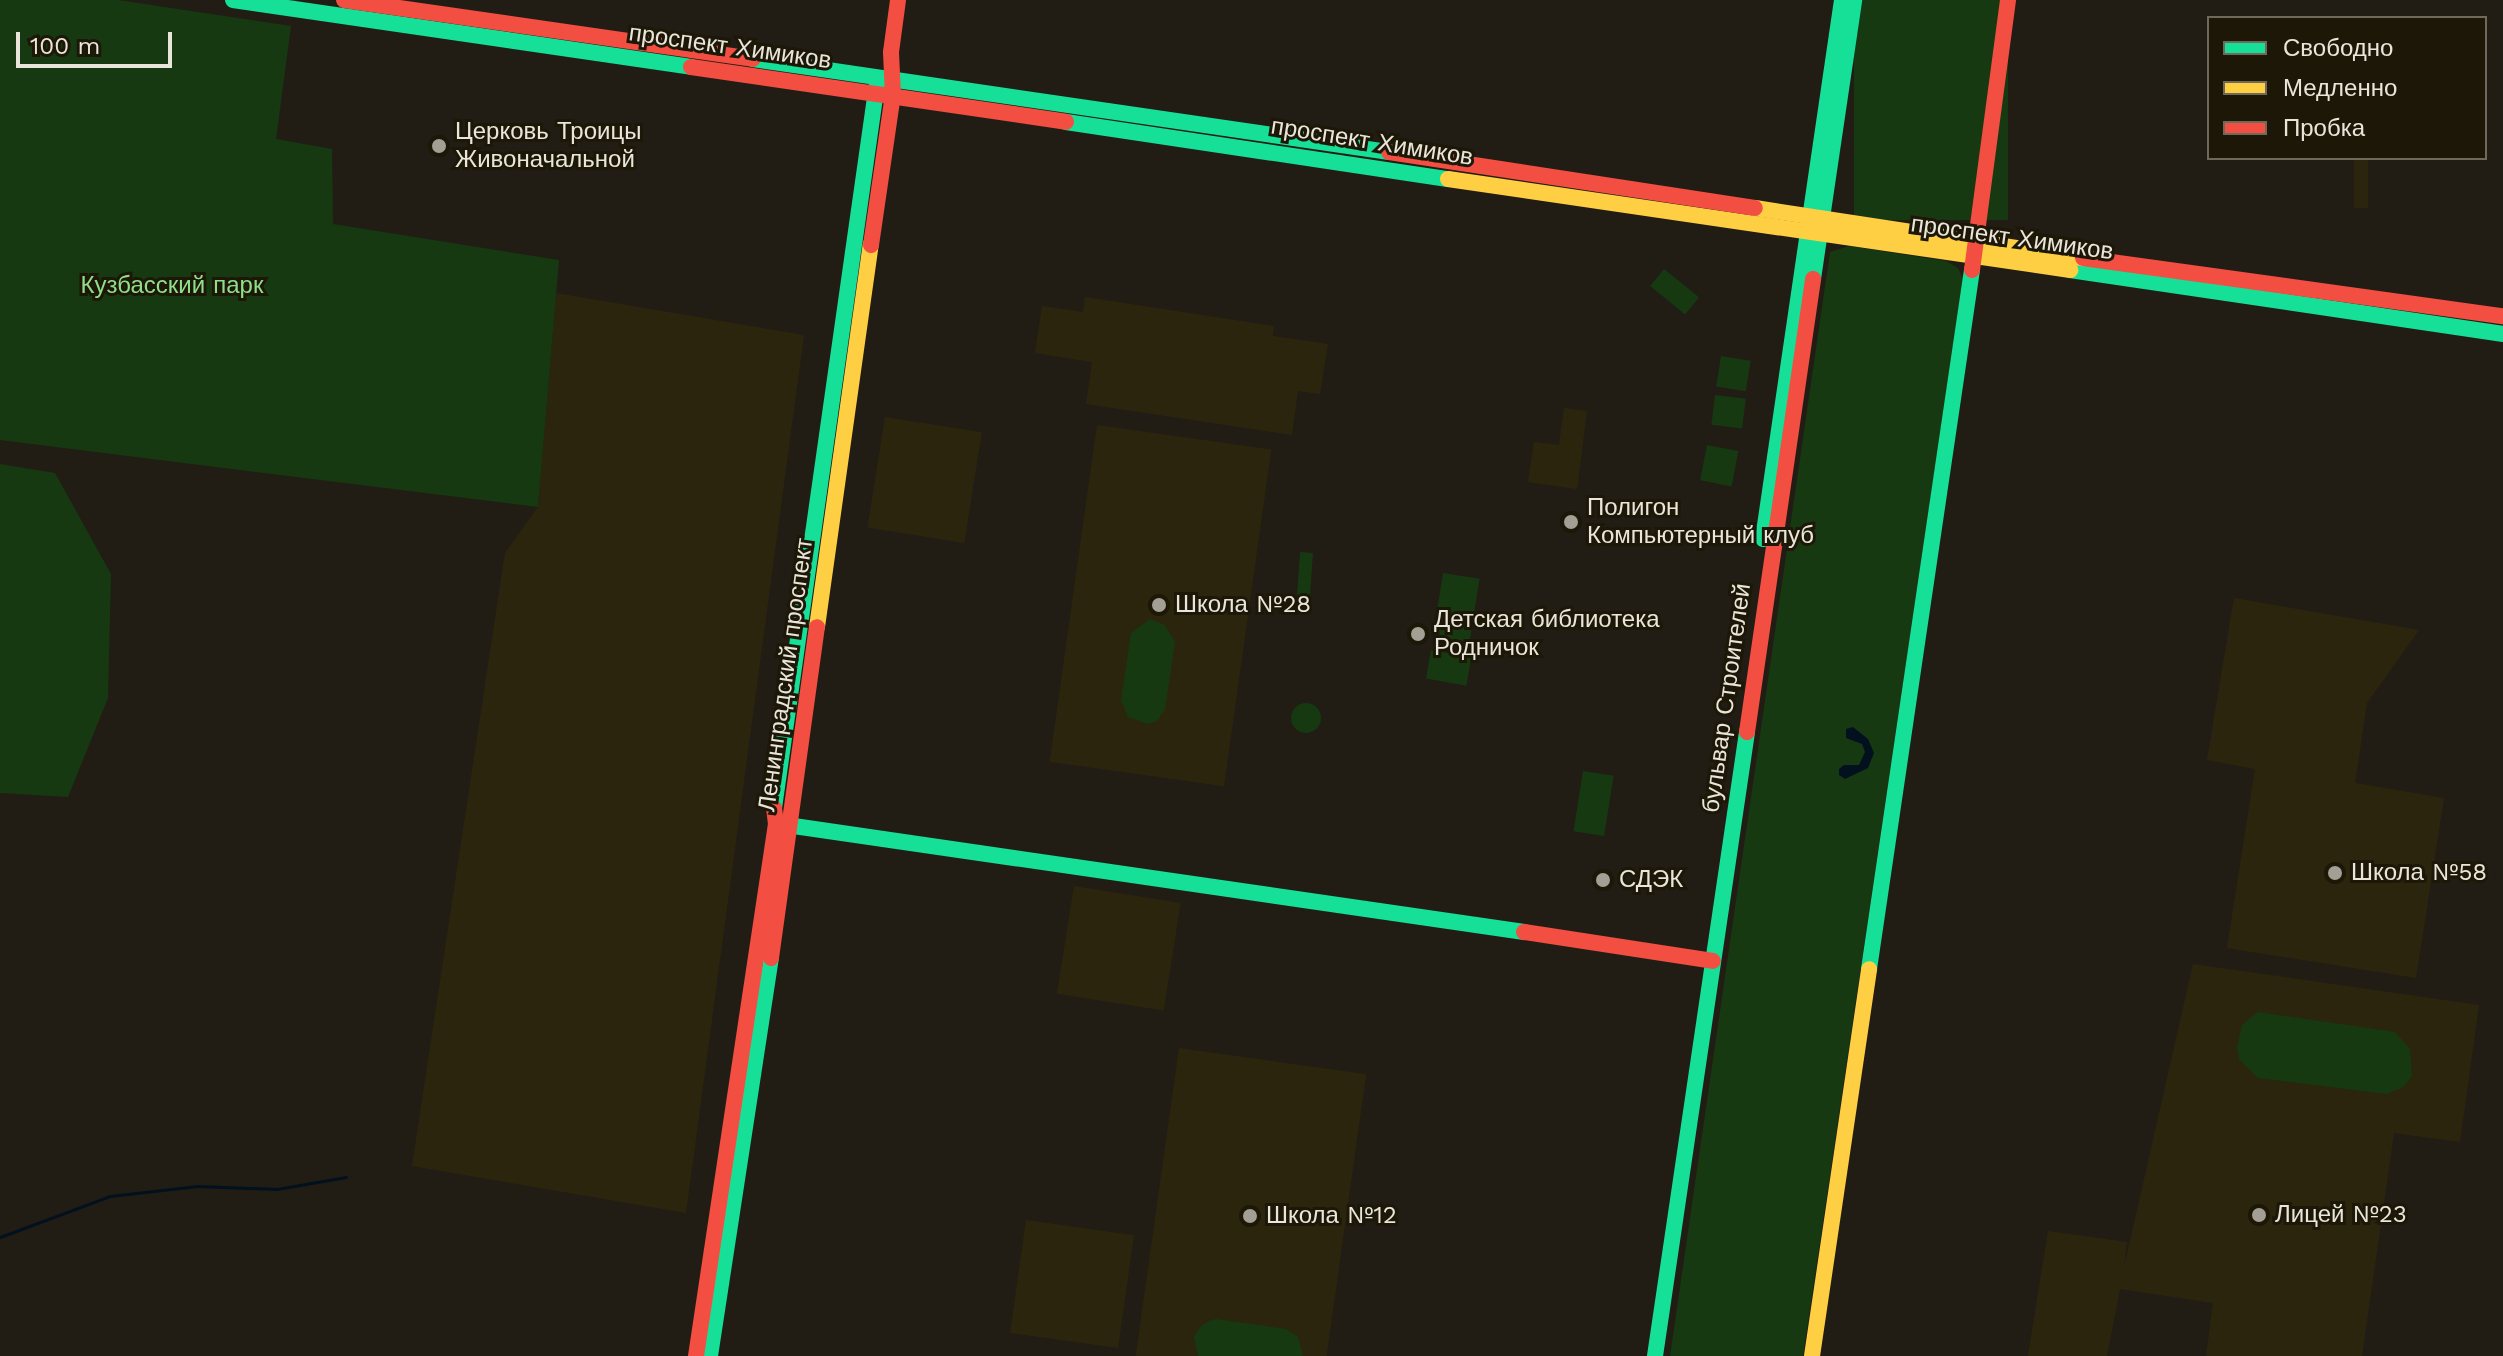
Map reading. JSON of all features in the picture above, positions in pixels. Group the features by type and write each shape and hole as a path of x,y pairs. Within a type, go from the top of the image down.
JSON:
{"main road":[{"name":"проспект Химиков","path":"233,0 885,86"},
{"name":"проспект Химиков","path":"344,0 885,86 1815,224 2503,334"},
{"path":"885,86 898,0"},
{"name":"бульвар Строителей","path":"1655,1356 1708,961 1815,224 1842,0"},
{"name":"бульвар Строителей","path":"1815,224 1854,0"},
{"path":"1812,1356 2008,0"},
{"name":"Ленинградский проспект","path":"696,1356 783,824 793,789 885,86"},
{"name":"проспект Химиков","path":"1974,249 2503,316"},
{"path":"783,824 1708,961"},
{"name":"Ленинградский проспект","path":"710,1356 783,824"},
{"name":"бульвар Строителей","path":"1646,1356 1708,961"}],"shaded area":[{"path":"2354,160 2368,160 2368,208 2354,208"},
{"path":"556,293 804,335 686,1213 412,1166 505,553 538,507"},
{"path":"1085,297 1274,326 1273,336 1328,344 1320,394 1298,391 1292,435 1086,404 1092,362 1035,353 1042,306 1083,312"},
{"path":"1564,408 1587,411 1577,489 1528,482 1534,442 1559,445"},
{"path":"885,417 982,432 964,543 867,528"},
{"name":"Школа №28","path":"1097,425 1271,449 1224,786 1050,762"},
{"path":"2234,598 2419,630 2367,703 2355,783 2444,798 2416,978 2227,948 2255,769 2207,760"},
{"path":"1074,886 1181,903 1164,1011 1057,994"},
{"name":"Лицей №23","path":"2193,964 2479,1005 2460,1142 2394,1133 2362,1356 2206,1356 2213,1303 2120,1289 2107,1356 2028,1356 2048,1231 2127,1242 2124,1267"},
{"name":"Школа №12","path":"1179,1048 1366,1074 1327,1356 1136,1356"},
{"path":"1026,1220 1134,1235 1118,1348 1010,1333"}],"green space":[{"name":"Кузбасский парк","path":"0,0 118,0 291,26 276,139 332,149 333,224 559,260 538,507 0,440"},
{"path":"1854,0 2008,0 2008,220 1854,220"},
{"path":"1849,246 1946,261 1958,268 1963,279 1803,1356 1670,1356 1830,252"},
{"path":"1664,269 1699,297 1685,314 1650,286"},
{"path":"1721,356 1751,361 1746,391 1716,387"},
{"path":"1715,395 1746,399 1742,429 1711,425"},
{"path":"1707,445 1738,451 1732,486 1700,480"},
{"path":"0,464 55,473 111,574 108,698 68,797 0,793"},
{"path":"1300,552 1313,553 1310,601 1297,600"},
{"path":"1443,573 1480,579 1470,642 1433,636"},
{"path":"1150,619 1165,625 1175,642 1165,709 1157,721 1147,724 1128,717 1121,700 1131,633"},
{"path":"1431,650 1471,657 1466,686 1426,679"},
{"path":"1306,703 1317,707 1321,718 1317,729 1306,733 1295,729 1291,718 1295,707"},
{"path":"1583,771 1614,776 1604,836 1573,831"},
{"path":"2258,1012 2395,1032 2410,1049 2412,1076 2403,1087 2387,1094 2258,1078 2239,1059 2237,1047 2242,1025"},
{"path":"1215,1319 1286,1329 1298,1337 1303,1356 1198,1356 1194,1336 1202,1325"}],"water":[{"path":"1853,727 1868,739 1874,753 1868,768 1845,779 1839,775 1839,769 1844,765 1859,765 1865,752 1862,744 1846,738 1846,729"}],"waterway":[{"path":"0,1237 110,1196 197,1186 277,1189 346,1177"}],"traffic: fast":[{"path":"233,0 691,67"},
{"path":"1763,539 1842,0"},
{"path":"1813,279 1854,0"},
{"path":"753,59 1389,152"},
{"path":"774,808 877,83"},
{"path":"1066,122 1448,179"},
{"path":"1869,969 1972,270"},
{"path":"2070,270 2503,334"},
{"path":"1655,1356 1747,732"},
{"path":"780,824 1524,932"},
{"path":"710,1356 771,958"}],"traffic: slow":[{"path":"1448,179 2070,270"},
{"path":"1755,208 2083,258"},
{"path":"817,627 871,245"},
{"path":"1812,1356 1869,969"}],"traffic: jam":[{"path":"344,0 753,59"},
{"path":"871,245 893,95 891,52 898,0"},
{"path":"1972,270 2008,0"},
{"path":"691,67 1066,122"},
{"path":"1389,152 1755,208"},
{"path":"2083,258 2503,316"},
{"path":"1747,732 1813,279"},
{"path":"771,958 817,627"},
{"path":"696,1356 776,824 774,808"},
{"path":"1524,932 1713,961"}],"place":[{"name":"Церковь Троицы Живоначальной","path":"439,146"},
{"name":"Полигон Компьютерный клуб","path":"1571,522"},
{"name":"Школа №28","path":"1159,605"},
{"name":"Детская библиотека Родничок","path":"1418,634"},
{"name":"Школа №58","path":"2335,873"},
{"name":"СДЭК","path":"1603,880"},
{"name":"Лицей №23","path":"2259,1215"},
{"name":"Школа №12","path":"1250,1216"}]}
